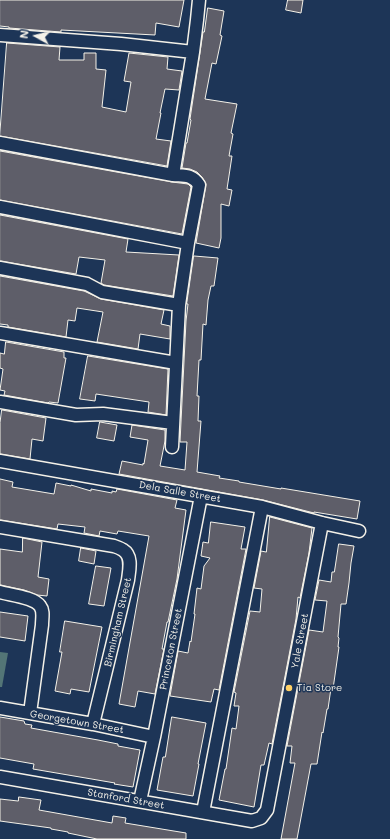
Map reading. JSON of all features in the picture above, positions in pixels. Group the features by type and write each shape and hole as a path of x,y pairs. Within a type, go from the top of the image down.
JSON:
{"street":[{"path":"173,175 198,20 199,0"},
{"path":"0,35 121,44 193,52"},
{"path":"0,142 189,177 196,180 199,185 188,243 180,305 172,446"},
{"path":"0,207 188,243"},
{"path":"0,268 87,284 102,292 180,305"},
{"path":"0,333 176,363"},
{"path":"0,402 76,416 103,414 173,423"},
{"name":"Dela Salle Street","path":"0,461 262,507 359,531"},
{"name":"Princeton Street","path":"140,801 201,496"},
{"path":"203,812 262,507"},
{"name":"Yale Street","path":"252,821 261,818 267,810 322,523"},
{"name":"Birmingham Street","path":"0,527 114,546 124,550 129,557 130,568 128,580 93,724"},
{"path":"0,592 26,598 36,602 41,607 42,625 30,713"},
{"name":"Georgetown Street","path":"0,708 93,724 154,737"},
{"name":"Stanford Street","path":"0,777 252,821"}],"green space":[{"path":"0,652 8,653 2,687 0,687"}],"building":[{"path":"0,0 184,0 179,27 156,23 155,35 61,30 61,32 0,26"},
{"path":"288,0 303,0 301,13 286,10"},
{"path":"208,8 224,11 220,35 222,36 216,64 212,63 205,99 237,104 231,133 233,134 229,156 232,156 227,189 232,190 229,206 221,204 221,238 219,248 196,243 206,184 197,172 182,168"},
{"path":"7,43 60,47 59,60 84,60 84,53 96,53 96,69 106,70 102,107 126,112 131,82 124,81 129,53 168,57 167,69 182,71 179,90 165,89 160,113 156,139 171,141 167,166 0,136"},
{"path":"0,151 188,184 191,187 182,234 0,200"},
{"path":"0,215 128,239 126,252 179,255 173,296 104,285 101,283 105,260 79,257 76,274 0,261"},
{"path":"194,256 218,258 214,286 211,286 208,300 206,325 203,324 201,360 199,360 197,396 199,396 198,421 201,421 197,472 220,476 219,478 239,482 360,501 357,519 314,513 263,500 119,474 122,461 144,464 148,440 130,437 132,425 165,430 165,441 160,466 185,470 187,442 180,442 187,304"},
{"path":"0,276 84,291 101,299 164,310 161,324 170,326 170,339 140,334 138,349 97,342 103,312 77,308 75,321 68,320 66,337 8,327 8,325 0,324"},
{"path":"6,342 64,352 64,358 66,358 58,403 48,403 4,395 5,391 0,390 3,369 0,368 0,353 4,354"},
{"path":"88,356 168,369 166,415 148,412 149,402 96,394 95,401 80,399"},
{"path":"2,410 46,418 43,441 32,439 30,459 0,454 0,423"},
{"path":"100,422 117,425 114,441 97,438"},
{"path":"0,479 13,482 12,487 54,494 56,483 71,485 91,491 91,489 112,493 112,491 116,492 117,489 177,500 175,508 186,510 177,579 167,622 162,649 164,649 155,694 138,691 135,707 119,704 149,536 118,531 117,534 100,531 99,536 84,533 85,527 58,524 57,529 0,520"},
{"path":"270,517 312,528 309,553 300,598 298,597 296,619 272,744 269,743 264,765 261,765 254,807 219,800 226,769 232,728 236,729 239,706 234,706 236,693 234,692 250,611 260,612 262,589 254,588 261,551 266,552"},
{"path":"211,522 245,527 241,549 246,549 219,690 214,689 211,702 170,696 178,651 188,653 190,641 191,642 197,588 201,589 204,566 210,558 201,556 203,542 208,543"},
{"path":"23,538 42,542 38,577 49,579 47,596 37,595 24,590 0,585 0,549 22,552"},
{"path":"339,544 354,546 346,604 341,604 338,637 339,647 333,689 331,688 317,764 311,764 297,839 281,839 295,763 290,763 292,746 287,746 309,630 323,632 327,601 315,600 319,580 331,582"},
{"path":"81,548 96,551 94,564 79,561"},
{"path":"96,566 111,568 104,606 89,604"},
{"path":"0,612 28,616 25,641 0,637"},
{"path":"65,621 102,627 89,692 71,689 70,694 55,691 62,652 60,652"},
{"path":"0,717 24,721 25,724 32,725 31,728 118,744 118,746 140,750 133,787 33,769 34,764 0,758"},
{"path":"172,717 206,723 193,796 157,790"},
{"path":"19,797 41,800 39,810 112,823 113,816 126,818 125,823 186,833 186,839 97,839 51,828 0,821 0,799 18,801"}],"place":[{"name":"Tia Store","path":"289,688"}]}
